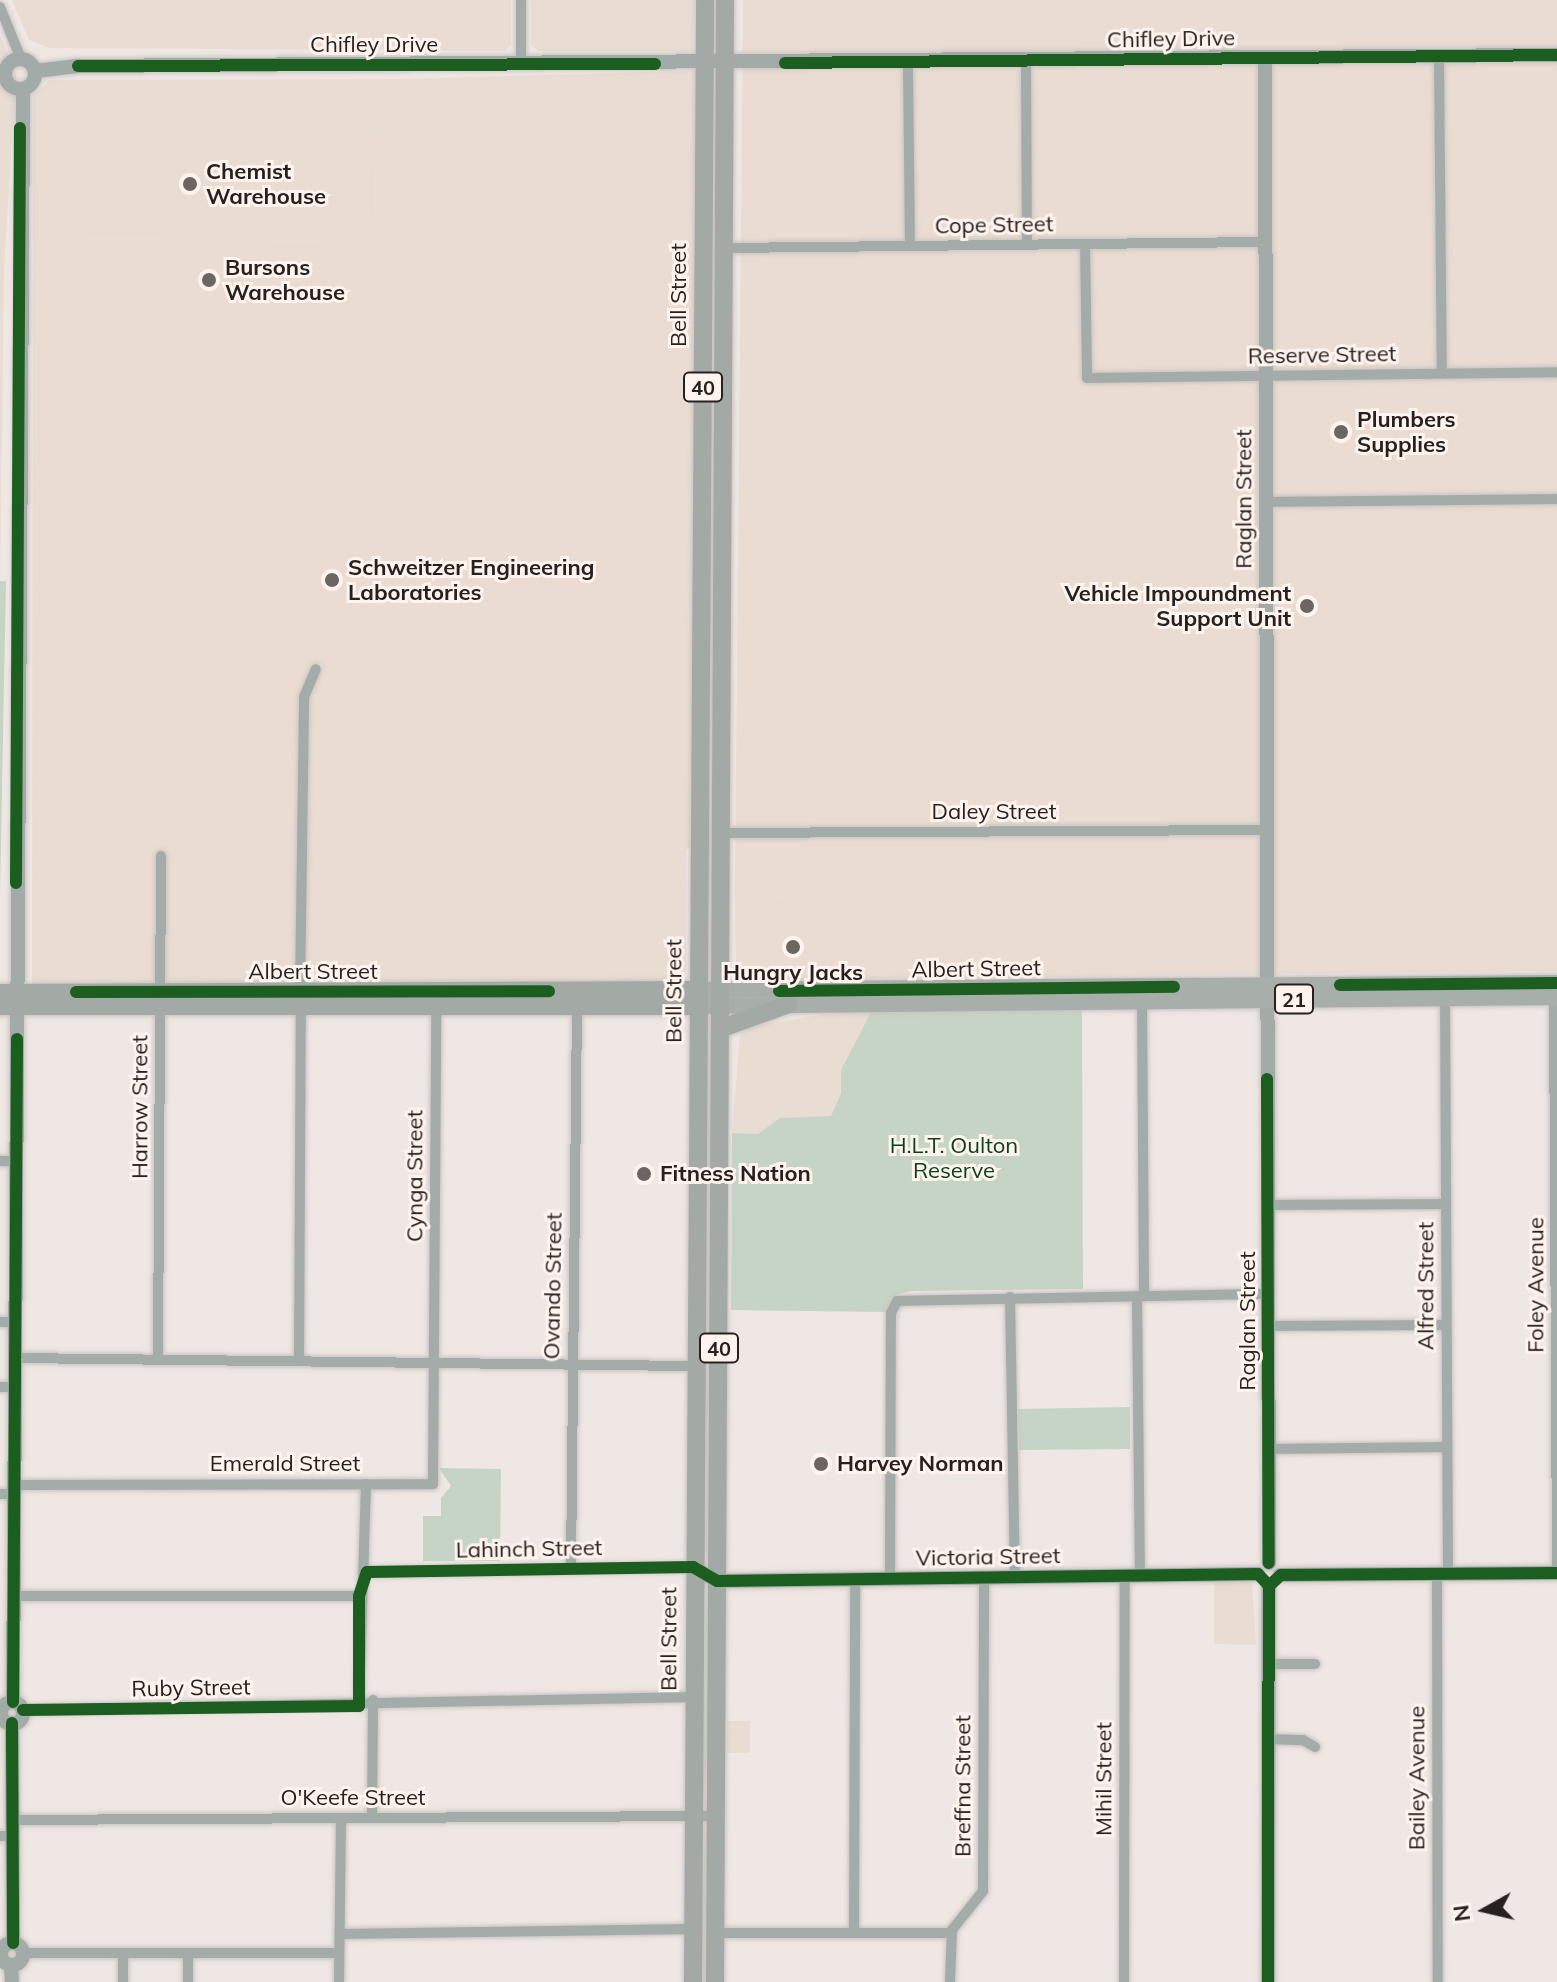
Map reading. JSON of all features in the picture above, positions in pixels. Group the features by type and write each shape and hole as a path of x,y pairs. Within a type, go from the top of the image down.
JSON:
{"highway":[{"name":"Bell Street","path":"693,1982 693,1567 705,0"},
{"name":"Bell Street","path":"715,1982 724,709 725,0"},
{"path":"702,306 725,306"},
{"path":"702,419 724,419"},
{"path":"700,711 724,709"},
{"name":"Albert Street","path":"436,998 577,1004 600,998"},
{"name":"Albert Street","path":"9,999 698,998"},
{"path":"722,1028 789,1004"},
{"path":"697,1148 721,1116"}],"main road":[{"name":"Albert Street","path":"1267,992 1445,998 1556,992"},
{"name":"Albert Street","path":"698,998 1556,992"},
{"name":"Albert Street","path":"1099,994 1142,1000 1174,994"},
{"name":"Albert Street","path":"722,998 789,1004 822,997"}],"street":[{"path":"521,0 521,64"},
{"path":"0,7 21,59 35,71 34,81 23,89"},
{"name":"Chifley Drive","path":"35,71 78,66 725,64 1557,55"},
{"path":"1439,56 1442,373"},
{"name":"Raglan Street","path":"1264,1569 1268,1449 1265,58"},
{"path":"21,59 9,64 2,74 9,84 23,89"},
{"path":"1026,60 1027,244"},
{"path":"908,62 910,246"},
{"path":"18,1948 6,1836 13,1820 3,1708 18,1706 8,1387 16,1358 16,1322 8,1161 23,89"},
{"name":"Cope Street","path":"725,248 1265,242"},
{"name":"Reserve Street","path":"1085,244 1087,378 1557,372"},
{"path":"1266,502 1557,499"},
{"path":"299,1356 304,697 316,669"},
{"name":"Daley Street","path":"722,833 1266,830"},
{"name":"Harrow Street","path":"158,1359 161,856"},
{"name":"Foley Avenue","path":"1556,992 1557,1573"},
{"name":"Cynga Street","path":"434,1361 436,998"},
{"name":"Alfred Street","path":"1442,1574 1447,1447 1445,998"},
{"name":"Mihil Street","path":"1124,1982 1141,1296 1142,1000"},
{"name":"Ovando Street","path":"571,1569 577,1004"},
{"path":"1267,1205 1446,1204"},
{"path":"890,1578 891,1313 897,1301 1268,1294"},
{"path":"1010,1297 1015,1577"},
{"path":"0,1322 16,1322"},
{"path":"1268,1326 1446,1325"},
{"path":"16,1358 266,1359 299,1356 695,1366"},
{"name":"Emerald Street","path":"10,1491 433,1484 434,1361"},
{"path":"1268,1449 1447,1447"},
{"path":"359,1706 359,1596 367,1572 366,1484"},
{"path":"693,1567 717,1581"},
{"name":"Lahinch Street","path":"367,1572 693,1567"},
{"path":"1264,1569 1280,1575 1557,1573"},
{"path":"1264,1569 1269,1586 1268,1982"},
{"name":"Victoria Street","path":"717,1581 1132,1576 1264,1569"},
{"name":"Bailey Avenue","path":"1438,1982 1442,1574"},
{"path":"1269,1586 1280,1575"},
{"name":"Breffna Street","path":"951,1933 983,1891 984,1578"},
{"path":"854,1931 855,1579"},
{"path":"14,1596 359,1596"},
{"path":"1269,1664 1315,1664"},
{"name":"Ruby Street","path":"18,1706 359,1706 373,1700 693,1697"},
{"path":"372,1818 373,1700"},
{"path":"1268,1739 1303,1740 1315,1747"},
{"name":"O'Keefe Street","path":"13,1820 716,1816"},
{"path":"339,1982 341,1818"},
{"path":"340,1934 693,1929"},
{"path":"715,1933 951,1933 950,1982"},
{"path":"12,1982 4,1957 18,1948 123,1954 339,1953"},
{"path":"123,1954 123,1982"},
{"path":"188,1954 188,1982"}],"shaded area":[{"path":"12,0 511,0 511,45 505,51 49,48 29,40"},
{"path":"531,0 694,0 693,51 538,51 531,44"},
{"path":"743,0 1557,0 1557,971 814,979 813,897 735,898"},
{"path":"0,35 16,75 4,268 0,581"},
{"path":"696,71 691,849 607,851 607,984 32,986 33,239 375,241 376,133 399,133 399,79"},
{"path":"399,79 399,133 376,134 375,241 33,239 33,96 50,80"},
{"path":"686,849 686,973 679,984 607,983 607,851"},
{"path":"813,897 814,979 736,980 735,898"},
{"path":"840,1012 871,1012 841,1070 841,1093 831,1116 781,1118 759,1134 732,1133 740,1035 748,1027"},
{"path":"1252,1581 1256,1645 1214,1644 1214,1582"},
{"path":"727,1721 750,1721 750,1753 727,1753"}],"green space":[{"path":"716,164 716,291 710,293 710,191"},
{"path":"718,426 714,690 708,697 707,525 711,431"},
{"path":"0,581 6,581 0,895"},
{"path":"712,775 715,877 707,906 705,818"},
{"name":"H.L.T. Oulton Reserve","path":"1082,1009 1083,1289 910,1291 896,1295 887,1312 731,1310 732,1133 758,1134 780,1118 831,1116 841,1093 841,1070 871,1012"},
{"path":"711,1024 711,1451 708,1550 703,1557 703,1159"},
{"path":"1130,1407 1130,1449 1019,1450 1018,1409"},
{"path":"439,1468 501,1469 500,1561 423,1561 423,1516 441,1516 441,1498 451,1486"},
{"path":"708,1593 709,1734 702,1807 701,1698"},
{"path":"706,1826 708,1982 700,1982 701,1913"}],"cycle path":[{"path":"785,63 1557,55"},
{"path":"78,66 655,64"},
{"path":"16,883 20,128"},
{"path":"1340,985 1557,983"},
{"path":"779,991 1174,987"},
{"path":"76,992 549,991"},
{"path":"13,1702 17,1039"},
{"path":"1267,1079 1269,1563"},
{"path":"23,1710 359,1706 359,1596 367,1572 693,1567 717,1581 1258,1574 1269,1586"},
{"path":"1269,1586 1281,1575 1557,1573"},
{"path":"1268,1982 1269,1586"},
{"path":"12,1723 13,1943"}],"place":[{"name":"Chemist Warehouse","path":"190,184"},
{"name":"Bursons Warehouse","path":"209,280"},
{"name":"Plumbers Supplies","path":"1341,432"},
{"name":"Schweitzer Engineering Laboratories","path":"332,580"},
{"name":"Vehicle Impoundment Support Unit","path":"1307,606"},
{"name":"Hungry Jacks","path":"793,947"},
{"name":"Fitness Nation","path":"644,1174"},
{"name":"Harvey Norman","path":"821,1464"}]}
